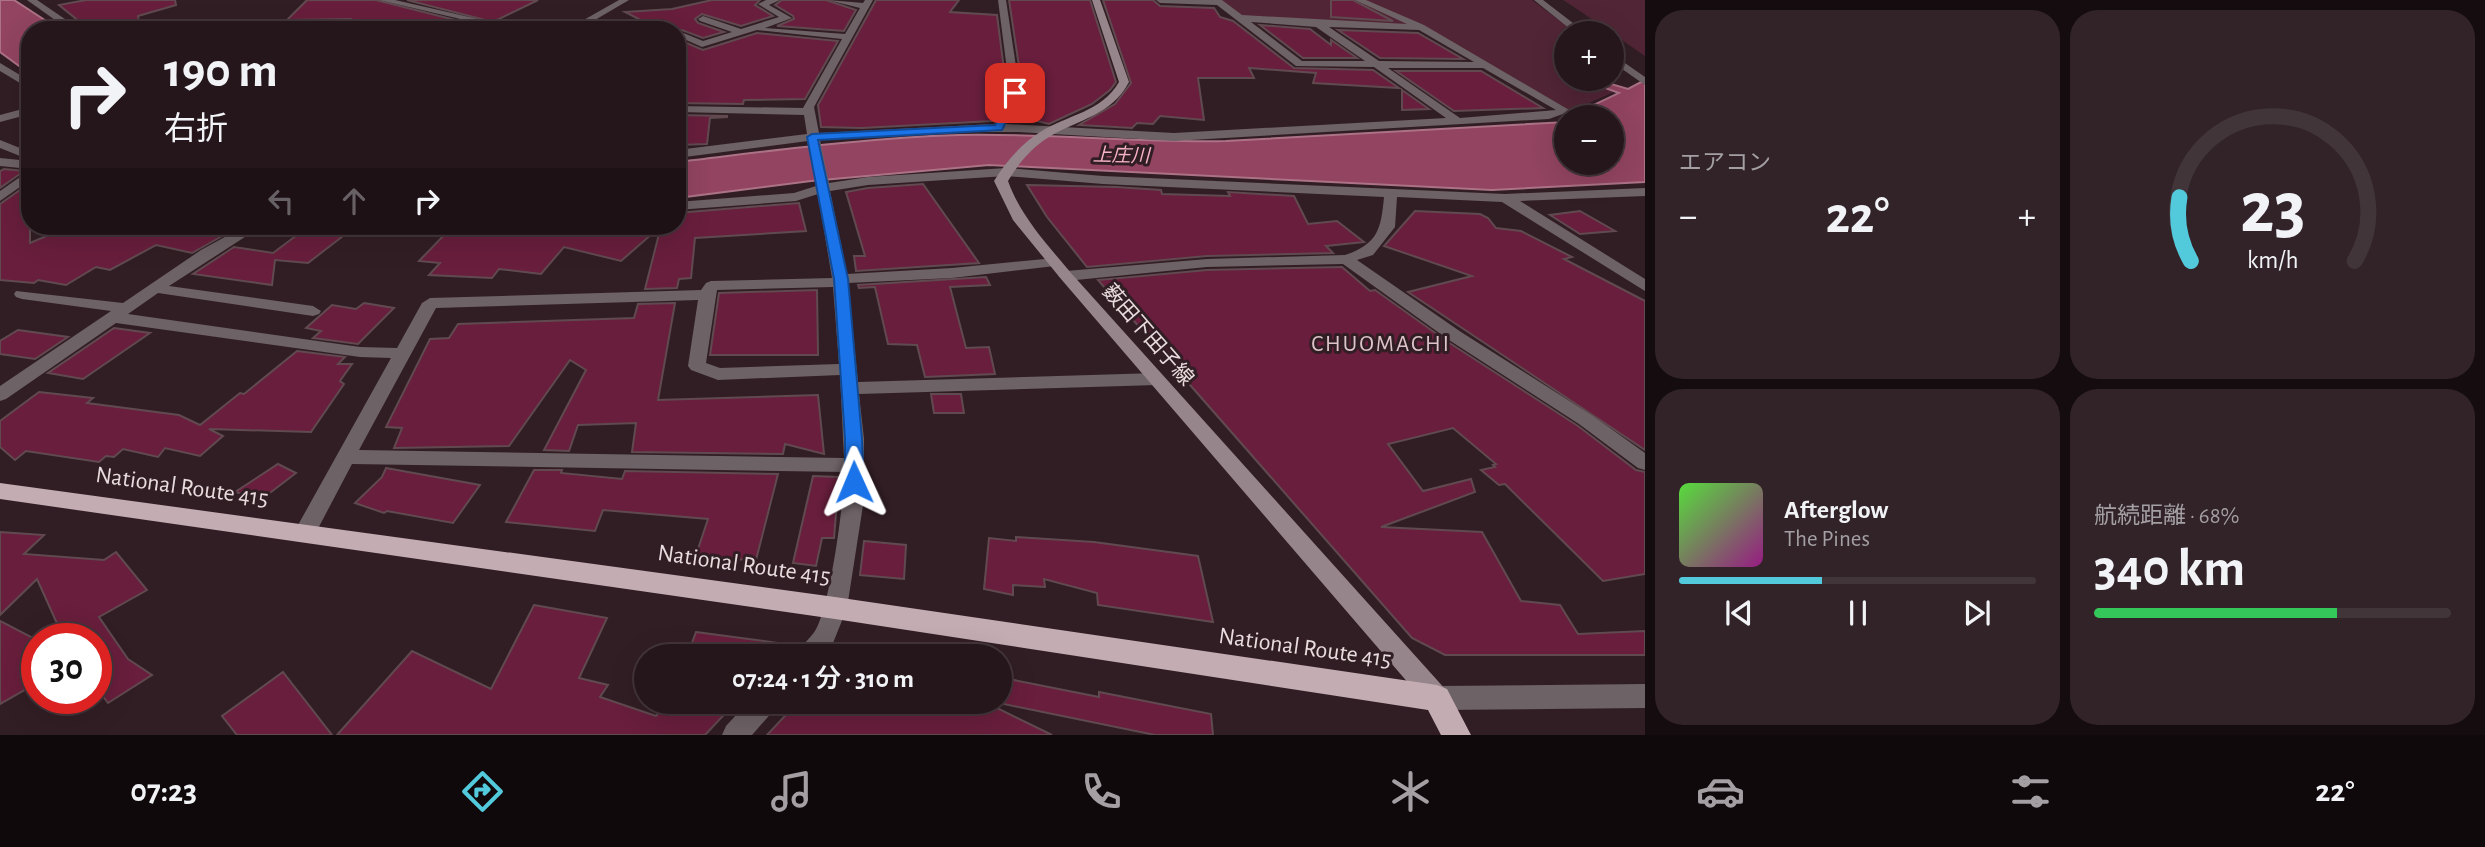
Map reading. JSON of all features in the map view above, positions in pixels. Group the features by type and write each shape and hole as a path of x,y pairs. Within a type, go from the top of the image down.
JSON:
{"highway":[{"name":"National Route 415","path":"0,491 835,608 1437,698"},
{"path":"1437,698 1456,735"}],"main road":[{"path":"1006,172 1049,133 1103,106 1119,94 1124,82 1096,0"},
{"name":"薮田下田子線","path":"1006,172 1001,181 1006,197 1018,218 1437,698"}],"street":[{"path":"31,0 62,21"},
{"path":"383,0 480,21"},
{"path":"587,21 625,0"},
{"path":"686,37 702,44 787,18 762,4 776,0"},
{"path":"818,644 825,636 835,608 855,499 841,280 808,107 867,3 832,0"},
{"path":"998,128 1015,93 1002,0"},
{"path":"1160,0 1218,1 1300,64 1485,65"},
{"path":"686,153 813,140 998,128 1049,133 1174,136 1549,116 1565,111 1421,27 1359,0"},
{"path":"1538,0 1565,21"},
{"path":"1240,18 1318,24 1421,27"},
{"path":"704,19 746,31 847,37"},
{"path":"1318,24 1455,120"},
{"path":"0,66 21,80"},
{"path":"1624,66 1645,82"},
{"path":"686,109 809,112"},
{"path":"0,119 21,113"},
{"path":"0,144 21,152"},
{"path":"0,162 21,164"},
{"path":"686,205 796,197 821,184 1006,172 1103,180 1505,198 1645,192"},
{"path":"0,197 21,181"},
{"path":"1157,379 849,378 718,374 696,366 706,295 711,286 1208,262 1346,259 1368,252 1388,227 1391,191"},
{"path":"1505,198 1645,286"},
{"path":"0,395 206,253 239,235"},
{"path":"1346,259 1455,336 1586,420 1645,463"},
{"path":"154,288 313,310"},
{"path":"22,294 360,352 403,353"},
{"path":"304,534 430,303 706,295"},
{"path":"346,457 854,465"},
{"path":"1437,698 1645,696"},
{"path":"735,735 754,714"}],"shaded area":[{"path":"1221,0 1532,0 1560,21 1554,21 1554,91 1614,92 1585,105 1561,105 1424,26 1242,17"},
{"path":"1563,0 1645,0 1645,56 1624,42 1624,21 1594,21"}],"water":[{"path":"0,0 14,0 46,21 21,21 21,67 0,52"},
{"name":"上庄川","path":"1645,80 1645,182 1492,190 989,165 811,181 686,197 686,161 853,142 959,135 1226,141 1554,123 1554,175 1624,175 1624,105 1594,105 1619,93 1613,91 1624,91 1624,88 1628,89"}],"building":[{"path":"86,0 175,0 176,5 138,16 139,21 79,21 59,5"},
{"path":"307,0 376,0 459,21 348,21 352,19 287,20"},
{"path":"407,0 538,0 495,21"},
{"path":"712,0 760,0 755,5 773,16 741,26 702,14 695,19 698,23 724,32 703,38 686,32 686,21 642,21 625,12 672,9"},
{"path":"782,0 826,0 856,10 844,31 777,26 794,19 775,5"},
{"path":"876,0 959,0 950,12 997,15 1007,93 992,121 862,128 821,127 818,105"},
{"path":"1009,0 1090,0 1116,82 1110,90 1092,104 1049,124 1013,115 1023,93"},
{"path":"1103,0 1153,0 1160,6 1214,8 1220,17 1233,21 1294,68 1373,70 1399,88 1313,83 1316,73 1249,68 1254,78 1198,78 1204,120 1160,116 1153,124 1137,123 1132,128 1079,125 1115,104 1131,83"},
{"path":"1331,0 1353,0 1393,21 1331,17"},
{"path":"1260,25 1310,29 1331,45 1331,40 1357,58 1303,58"},
{"path":"1338,30 1418,33 1463,59 1380,58"},
{"path":"757,33 838,41 805,99 744,100 743,104 686,103 686,43 703,50"},
{"path":"1396,71 1481,71 1543,108 1454,111"},
{"path":"1402,90 1429,109 1402,110"},
{"path":"686,115 727,116 710,118 707,144 686,145"},
{"path":"0,171 21,171 21,173 0,188"},
{"path":"923,184 979,263 856,271 854,256 865,256 846,192"},
{"path":"1027,185 1161,190 1162,194 1230,196 1228,192 1294,196 1308,224 1337,221 1364,242 1326,246 1333,253 1207,256 1087,267 1047,217"},
{"path":"21,189 21,235 30,235 30,243 49,235 224,235 192,253 156,245 110,270 96,267 66,285 38,280 34,283 0,280 0,204"},
{"path":"799,203 806,231 695,238 691,278 679,279 677,288 645,289 659,235 686,235 686,212"},
{"path":"1415,211 1480,214 1488,218 1496,228 1521,231 1572,257 1564,259 1645,301 1645,450 1408,292 1472,276 1384,246"},
{"path":"1580,211 1615,231 1580,234 1550,215"},
{"path":"297,235 344,235 308,263 275,260 272,285 193,274 234,247 273,253"},
{"path":"444,235 651,235 621,261 564,247 541,274 499,269 492,278 429,275 440,263 419,261"},
{"path":"1342,267 1370,291 1375,290 1448,342 1578,426 1636,470 1645,472 1645,574 1603,581 1505,484 1499,485 1481,470 1495,467 1493,465 1496,464 1453,428 1388,444 1423,491 1471,479 1475,492 1381,527 1482,532 1521,601 1560,605 1578,634 1645,631 1645,655 1445,655 1412,638 1098,280 1207,270"},
{"path":"986,277 990,285 950,287 966,348 989,347 995,374 925,377 917,345 888,344 875,287 859,288 858,285"},
{"path":"817,290 818,355 710,355 719,293"},
{"path":"364,303 394,308 358,344 313,338 321,331 306,328 332,305 356,309"},
{"path":"675,303 658,400 818,395 824,454 785,444 783,454 632,452 636,423 578,425 569,451 544,450 586,370 570,360 509,446 394,448 402,428 386,427 430,339 449,338 458,324 634,318 638,304"},
{"path":"114,328 150,333 83,379 48,373"},
{"path":"18,330 68,337 35,359 0,354 0,341"},
{"path":"297,351 345,357 338,364 352,364 340,381 344,384 311,432 209,429 223,436 200,456 165,448 158,457 123,449 114,457 106,456 99,462 26,451 15,460 0,447 0,421 39,392 93,398 87,403 179,415 200,425"},
{"path":"931,394 961,394 964,413 934,413"},
{"path":"278,464 296,473 262,499 235,492"},
{"path":"386,468 480,485 453,523 387,511 384,513 355,503 382,477"},
{"path":"534,470 562,470 561,473 622,479 625,471 778,474 756,560 695,558 708,519 603,510 595,531 506,522"},
{"path":"813,476 839,477 834,538 822,538 816,566 793,563"},
{"path":"0,532 44,535 24,554 104,560 116,552 147,590 99,617 103,623 57,623 37,579 0,615"},
{"path":"1016,537 1094,542 1198,556 1213,622 1098,605 1097,593 1044,579 1045,587 1013,585 1013,595 984,589 989,538 1016,541"},
{"path":"864,541 906,545 904,579 860,575"},
{"path":"534,605 607,618 579,678 608,685 600,697 634,709 634,714 725,714 705,735 337,735 412,651 491,689"},
{"path":"0,621 21,632 21,692 0,704"},
{"path":"696,632 786,644 692,644"},
{"path":"112,636 128,659 152,675 112,700"},
{"path":"283,672 332,735 237,735 222,716"},
{"path":"1012,680 1099,697 1099,692 1211,714 1213,735 1155,735 1012,706"},
{"path":"787,714 1009,714 1052,735 767,735"}],"district":[{"name":"CHUOMACHI","path":"1381,344"}],"route":[{"path":"854,482 854,439 841,279 812,137 998,128 1015,93"}]}
